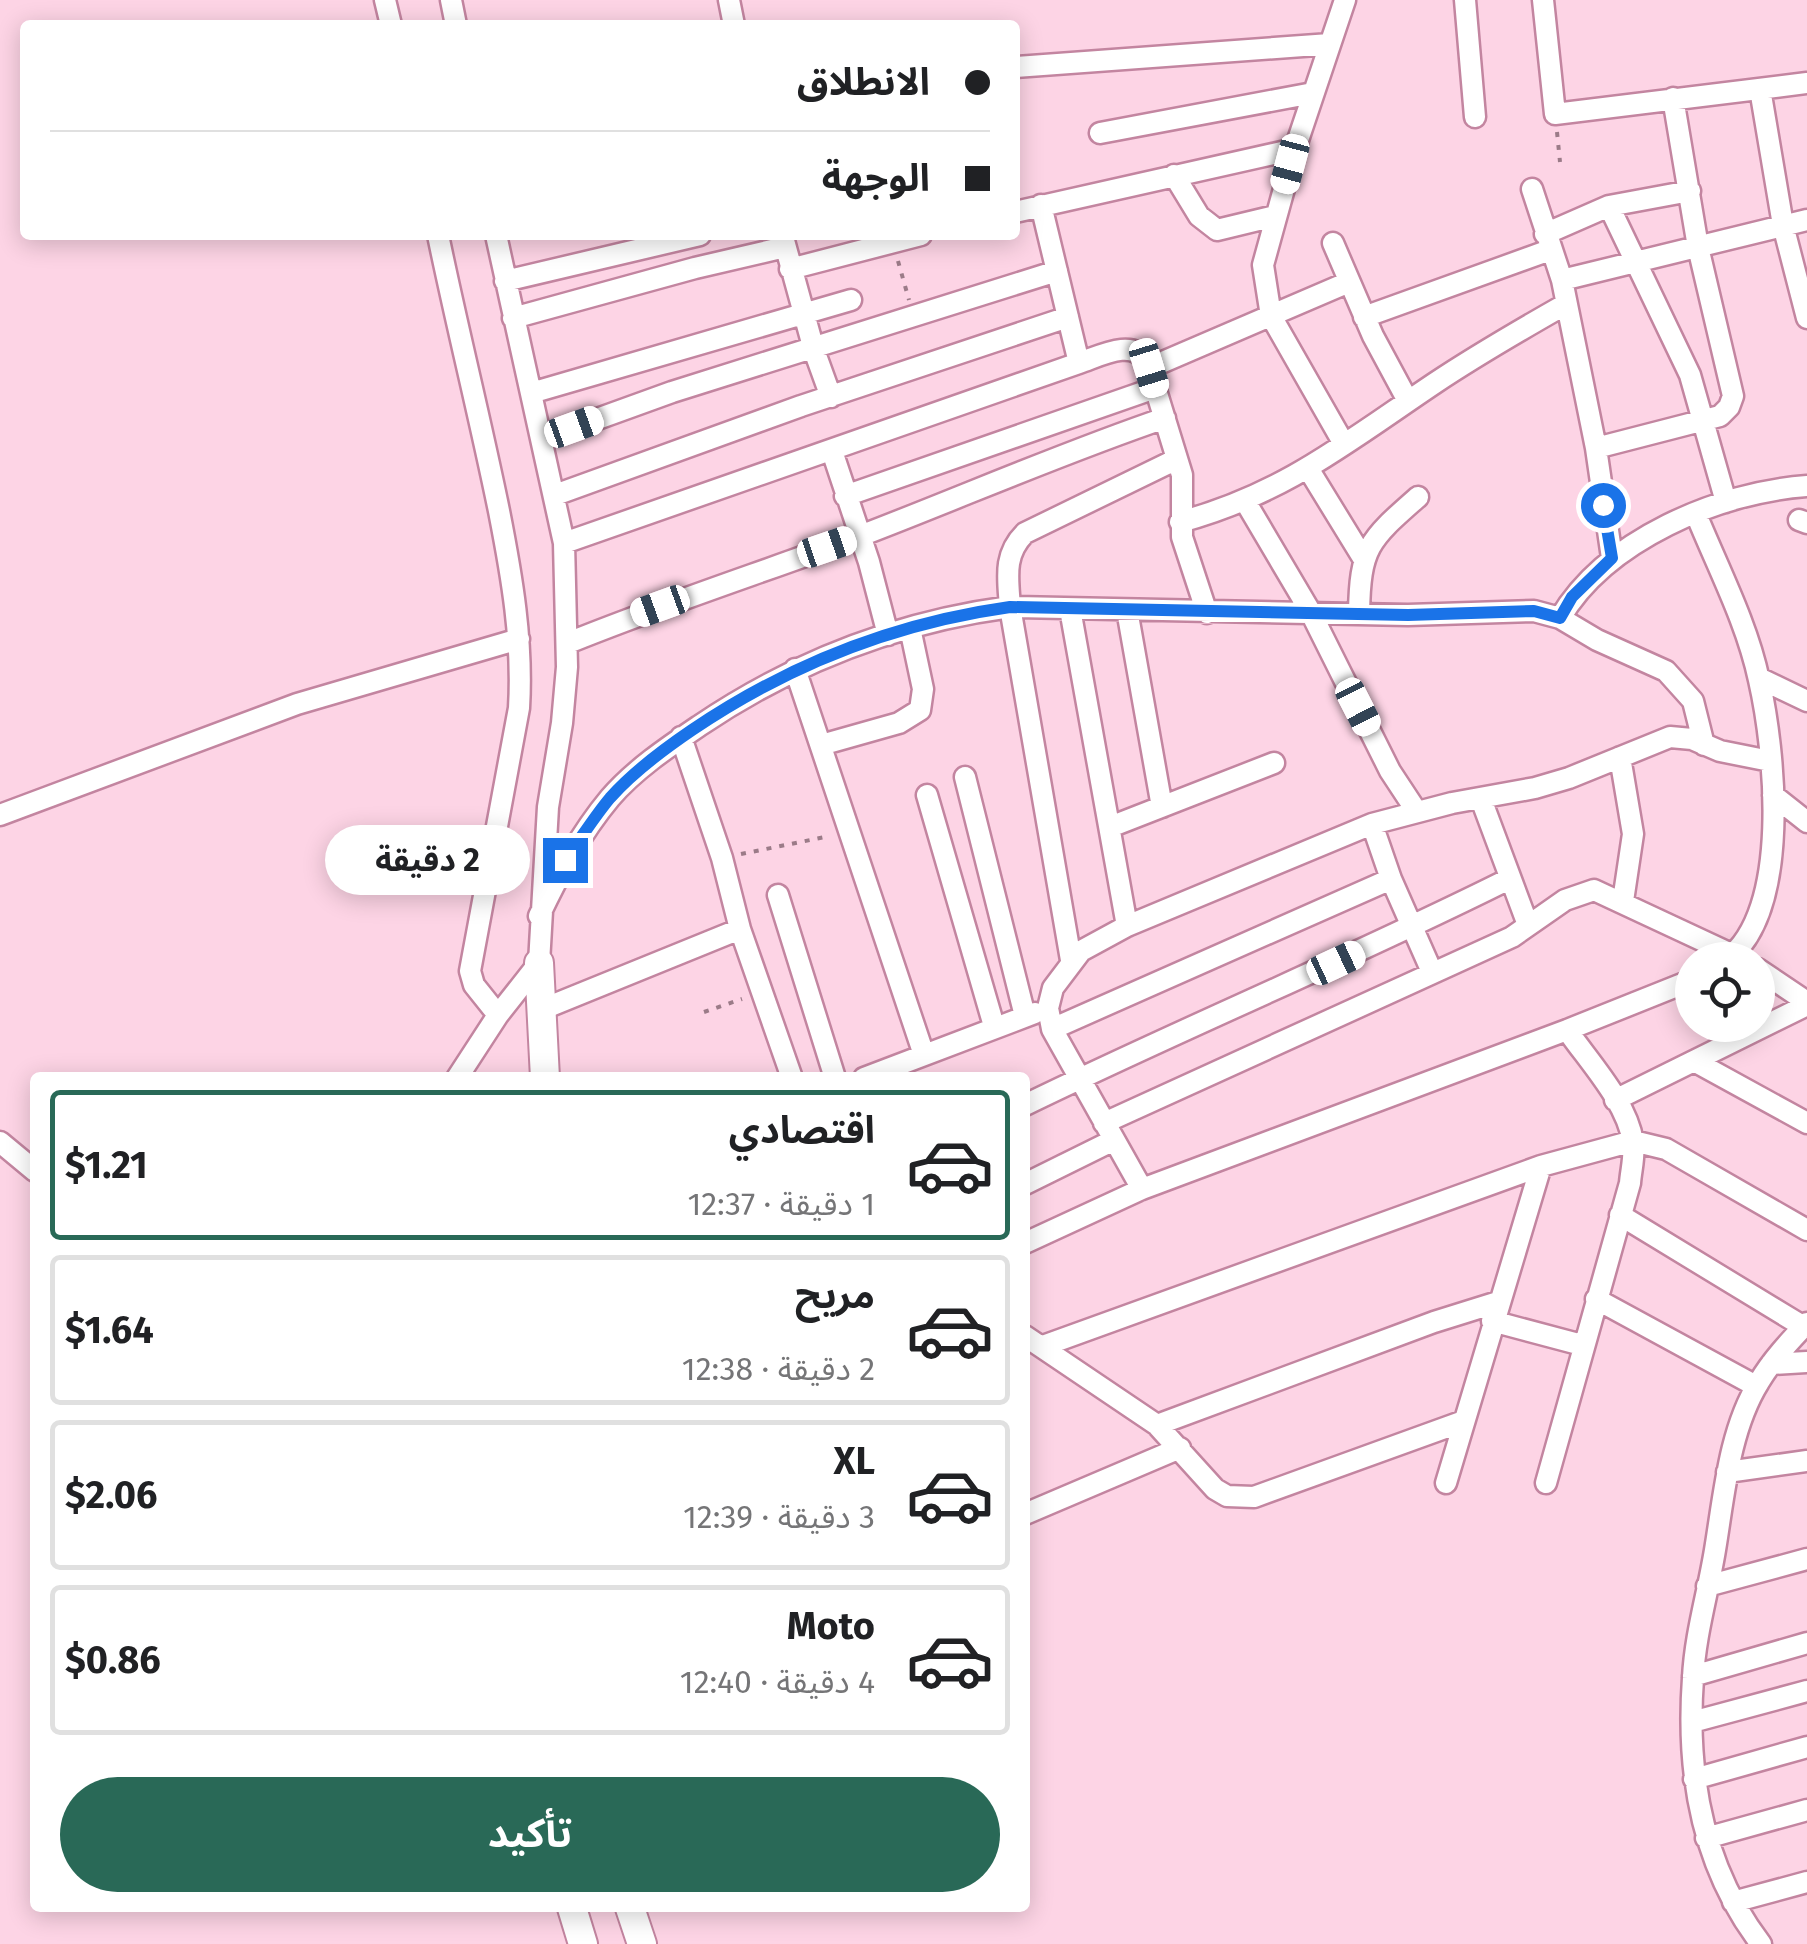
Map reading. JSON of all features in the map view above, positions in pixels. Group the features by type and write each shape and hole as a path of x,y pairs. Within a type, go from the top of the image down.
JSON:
{"street":[{"path":"1344,444 1271,316 1263,264 1295,148 1345,0"},
{"path":"1465,0 1475,117"},
{"path":"1543,0 1555,114 1807,83"},
{"path":"1020,67 1330,44"},
{"path":"1760,89 1782,225 1807,318"},
{"path":"1100,132 1314,94"},
{"path":"1596,448 1702,423 1730,407 1732,382 1698,247 1673,98"},
{"path":"1020,211 1295,148"},
{"path":"1174,175 1199,216 1217,230 1275,216"},
{"path":"1532,189 1562,280 1596,448 1612,558"},
{"path":"1364,317 1548,242 1608,206 1690,191"},
{"path":"1042,205 1080,363"},
{"path":"1608,206 1681,354 1726,502"},
{"path":"1562,280 1807,220"},
{"path":"439,240 485,440 511,574 519,639 519,708 470,971 474,985 498,1015"},
{"path":"497,240 564,543 568,643 539,916 545,1072"},
{"path":"505,281 679,240"},
{"path":"513,318 694,268 786,250 876,240"},
{"path":"1333,243 1364,317 1408,401"},
{"path":"786,250 830,398"},
{"path":"542,440 672,392 1057,271"},
{"path":"846,496 1152,378 1271,316 1350,282"},
{"path":"531,392 851,300"},
{"path":"1180,522 1245,501 1309,470 1408,401 1566,304"},
{"path":"554,494 1068,317"},
{"path":"564,543 1080,363 1116,351 1133,350 1143,354 1182,476 1180,522 1207,612"},
{"path":"568,643 1165,418"},
{"path":"832,451 888,634"},
{"path":"1071,960 1010,607 1007,567 1016,543 1025,533 1177,459"},
{"path":"1309,470 1363,558"},
{"path":"1560,618 1572,597 1612,558 1726,502 1807,486"},
{"path":"1359,614 1363,558 1380,531 1418,497"},
{"path":"1245,501 1310,611 1390,770 1417,812"},
{"path":"1696,514 1759,678 1770,761 1770,874 1743,942"},
{"path":"539,916 565,860 611,797 682,737 795,669 888,634 960,614 1010,607 1359,614 1534,611 1560,618 1597,640 1666,671 1692,701 1704,745"},
{"path":"1070,609 1127,926"},
{"path":"1127,610 1162,807"},
{"path":"821,745 899,724 920,710 924,701 910,628"},
{"path":"0,815 297,704 519,639"},
{"path":"795,669 924,1055"},
{"path":"1759,678 1807,701"},
{"path":"682,737 722,858 740,929 790,1072"},
{"path":"1142,1188 1079,1078 1050,1018 1053,988 1081,951 1127,926 1372,824 1570,778 1670,737 1770,761"},
{"path":"1620,757 1633,834 1623,901"},
{"path":"1110,827 1274,763"},
{"path":"965,777 1025,1016"},
{"path":"927,795 994,1026"},
{"path":"1773,795 1807,822"},
{"path":"1480,799 1528,925"},
{"path":"1372,824 1410,928 1432,972"},
{"path":"880,1072 1025,1016 1050,1018 1391,879"},
{"path":"1030,1102 1508,879"},
{"path":"1030,1181 1109,1131 1432,972 1512,937 1565,900 1594,890 1704,942"},
{"path":"778,895 832,1072"},
{"path":"543,1009 740,929"},
{"path":"461,1072 498,1015 539,964"},
{"path":"1616,1100 1807,1004 1775,981"},
{"path":"1030,1241 1142,1188 1675,987"},
{"path":"1546,1483 1630,1183 1633,1141 1616,1100 1567,1030"},
{"path":"1694,1061 1807,1124"},
{"path":"1034,1341 1541,1166 1633,1141 1666,1149 1807,1230"},
{"path":"0,1142 30,1167"},
{"path":"1446,1483 1541,1166"},
{"path":"1620,1215 1805,1325 1756,1386 1728,1472 1692,1676 1694,1779 1706,1838 1716,1870 1761,1944"},
{"path":"1596,1299 1756,1386"},
{"path":"1157,1425 1434,1322 1495,1311 1582,1344"},
{"path":"1034,1341 1157,1425 1227,1496 1254,1496 1464,1421"},
{"path":"1771,1364 1807,1362"},
{"path":"1030,1512 1180,1448"},
{"path":"1728,1472 1807,1461"},
{"path":"1708,1586 1807,1560"},
{"path":"1692,1676 1807,1644"},
{"path":"1692,1722 1807,1691"},
{"path":"1694,1779 1807,1748"},
{"path":"1706,1838 1807,1810"},
{"path":"1733,1902 1807,1882"},
{"path":"573,1912 583,1944"},
{"path":"631,1912 642,1944"}],"path":[{"path":"1555,114 1560,162"},
{"path":"722,858 851,832"},
{"path":"704,1012 764,992"}],"route":[{"path":"565,860 611,797 682,737 738,700 805,664 888,634 960,614 1010,607 1408,615 1534,611 1560,618 1572,597 1612,558 1603,505"}]}
